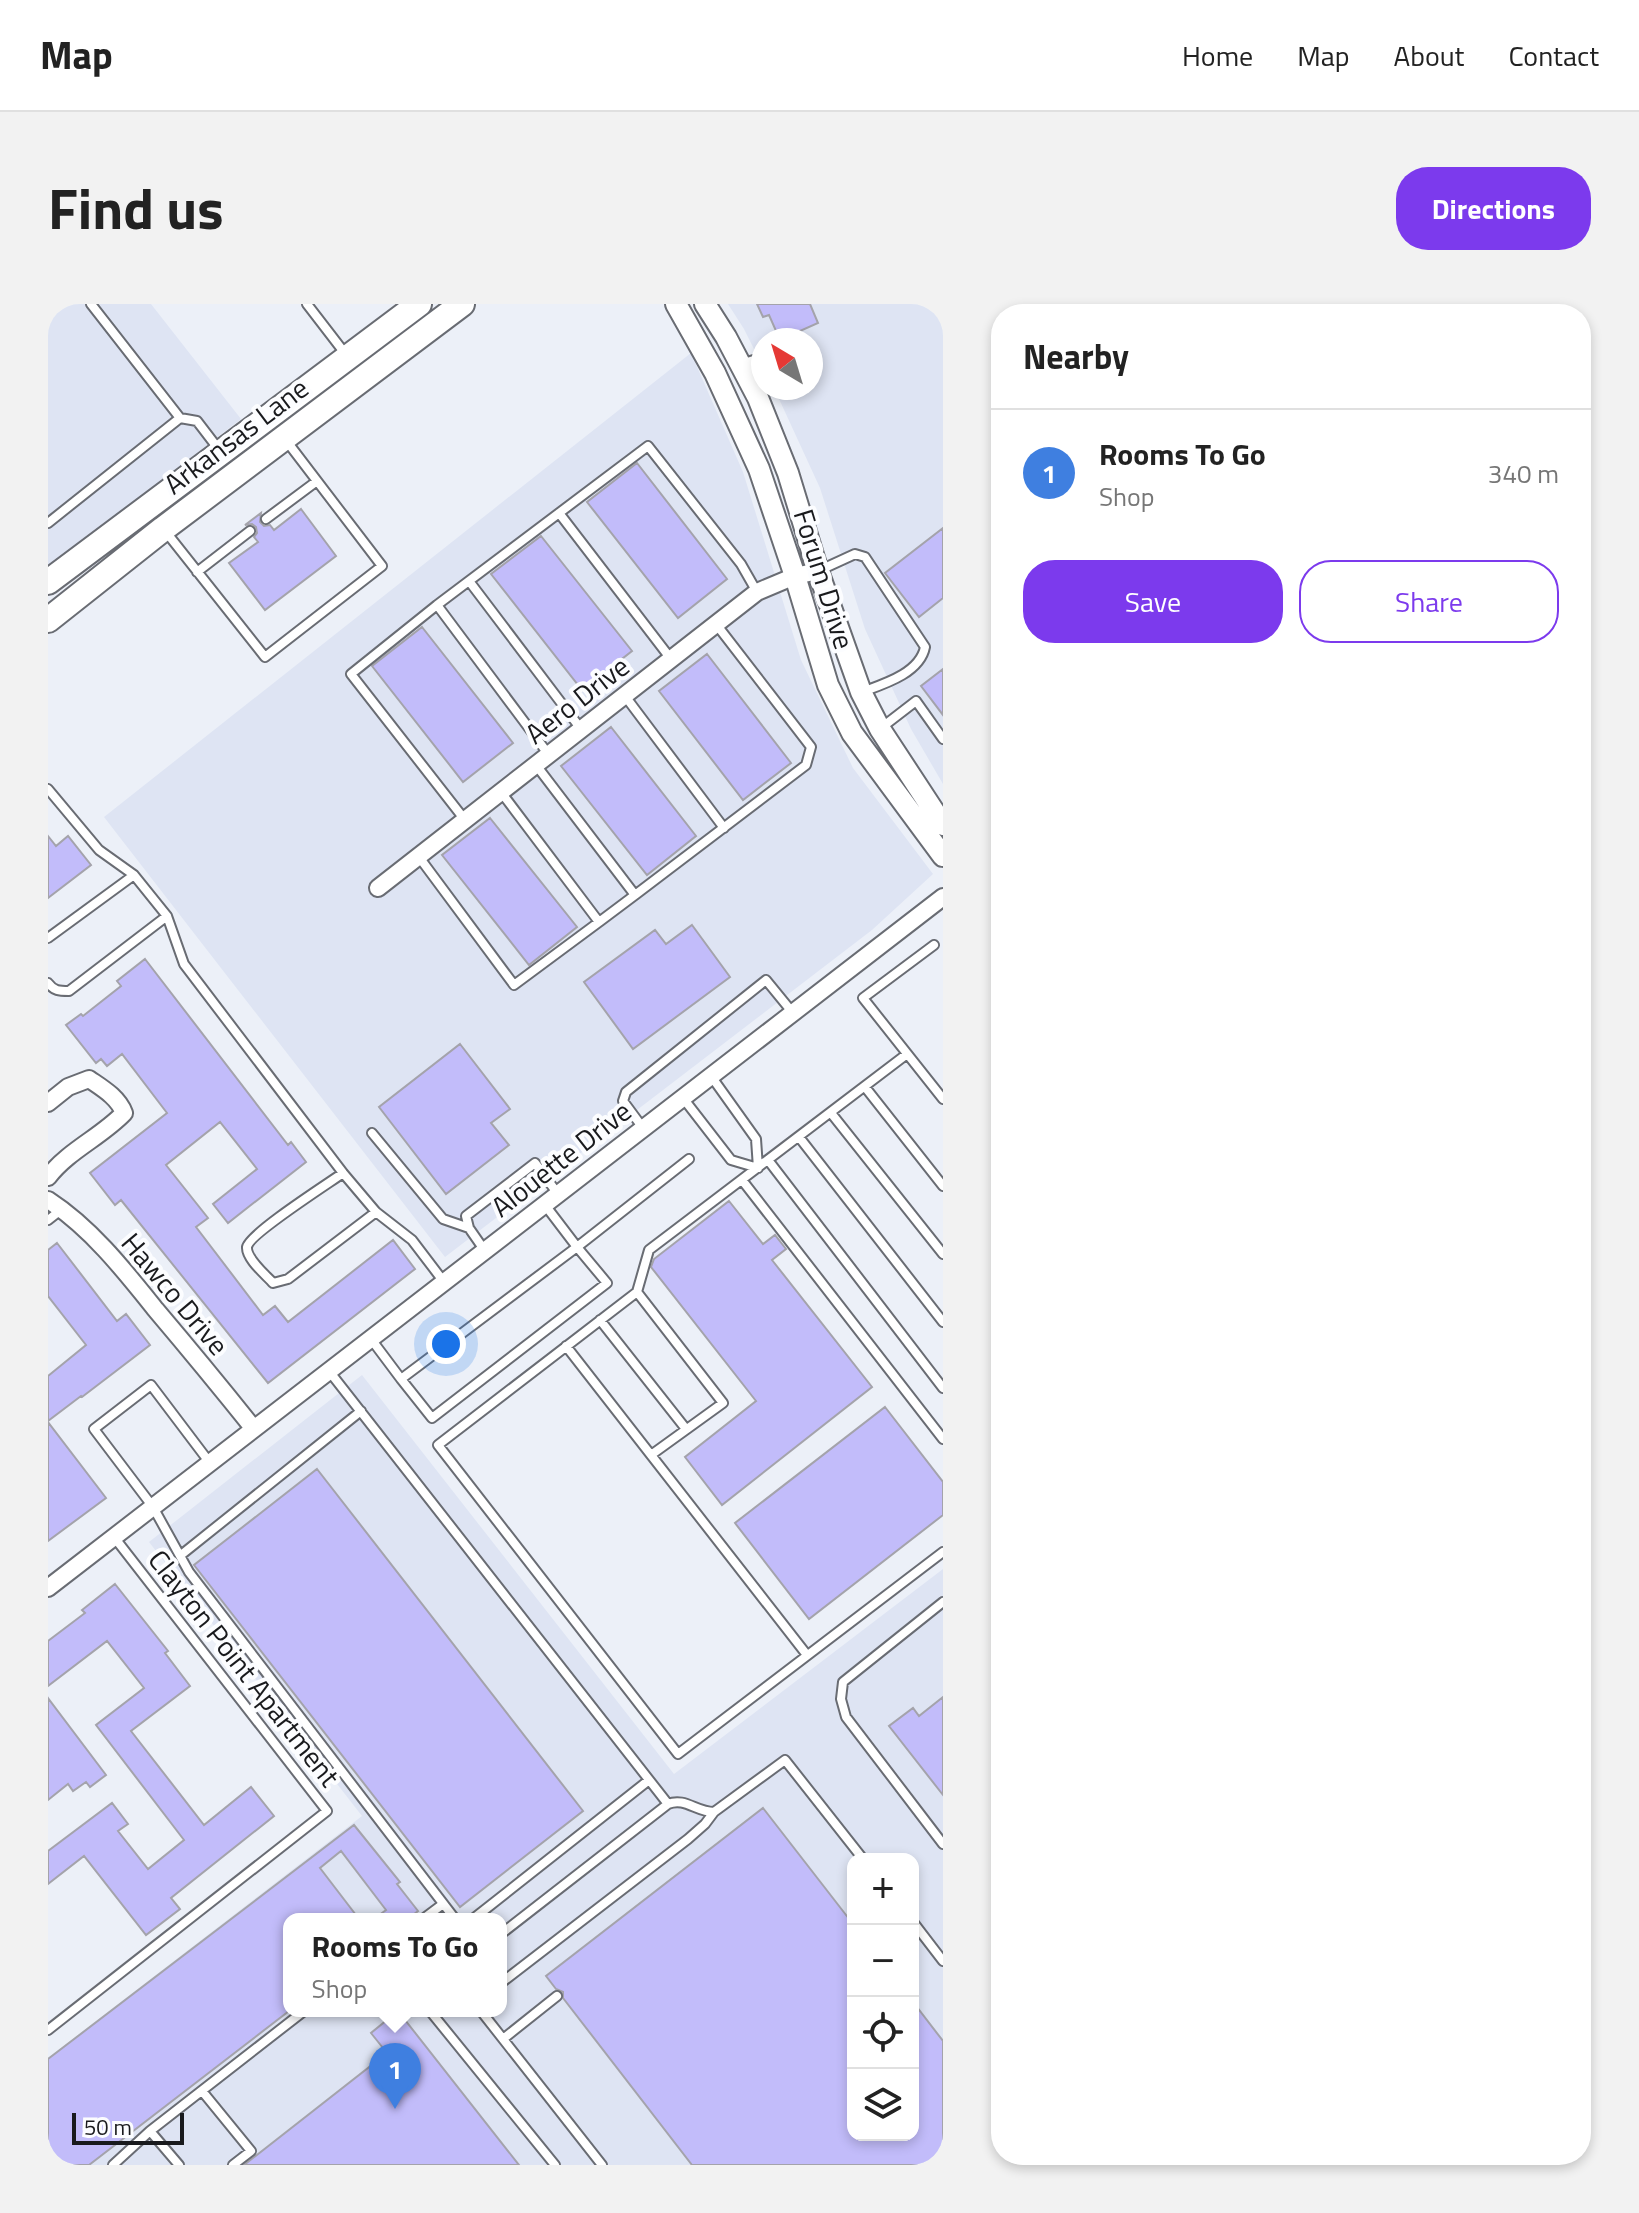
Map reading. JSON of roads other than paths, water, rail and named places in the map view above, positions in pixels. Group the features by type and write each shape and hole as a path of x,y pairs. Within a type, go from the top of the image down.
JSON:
{"main road":[{"name":"Arkansas Lane","path":"48,582 419,304"},
{"name":"Arkansas Lane","path":"48,620 283,437 462,304"}],"street":[{"name":"Forum Drive","path":"676,304 715,373 759,469 828,685 852,733 943,856"},
{"name":"Forum Drive","path":"705,304 758,398 788,473 818,571 861,692 880,729 939,812"},
{"name":"Aero Drive","path":"378,888 757,592 795,576 818,571"},
{"name":"Alouette Drive","path":"48,1588 943,897"},
{"path":"48,1103 68,1087 89,1079 108,1092 121,1105 124,1113 69,1155 48,1177"},
{"name":"Hawco Drive","path":"55,1205 123,1269 254,1429"}],"lane":[{"path":"48,308 53,304"},
{"path":"91,304 180,418 197,421 220,452"},
{"path":"307,304 348,356"},
{"path":"740,364 751,361"},
{"path":"48,523 180,418"},
{"path":"163,529 265,657 317,618 382,566 283,437"},
{"path":"465,820 351,674 437,605 648,446 741,564 757,592"},
{"path":"266,519 317,481"},
{"path":"559,513 671,659"},
{"path":"197,572 250,531"},
{"path":"818,571 855,554 865,557 925,647 923,658 888,683 861,692"},
{"path":"469,581 581,729"},
{"path":"437,605 635,895"},
{"path":"419,856 514,985 806,765 811,747 716,624"},
{"path":"625,696 724,828"},
{"path":"880,729 916,701 943,739"},
{"path":"48,789 99,850 134,875 167,916 184,964 343,1173 376,1212 412,1240 444,1282"},
{"path":"501,792 599,922"},
{"path":"48,938 134,875"},
{"path":"48,983 58,991 69,991 167,916"},
{"path":"934,945 863,998 943,1099"},
{"path":"643,1128 623,1101 626,1092 766,980 793,1013"},
{"path":"907,1054 649,1250 637,1292 438,1445 678,1754 943,1552"},
{"path":"711,1076 756,1139 758,1168"},
{"path":"865,1087 943,1186"},
{"path":"683,1097 731,1160 758,1168"},
{"path":"831,1113 943,1254"},
{"path":"372,1133 443,1219 469,1228"},
{"path":"799,1137 943,1322"},
{"path":"401,1379 689,1159"},
{"path":"768,1160 943,1388"},
{"path":"485,1251 469,1228 466,1216 535,1163 558,1194"},
{"path":"343,1173 261,1231 249,1243 249,1255 259,1268 273,1283 288,1279 376,1212"},
{"path":"742,1180 943,1439"},
{"path":"48,1220 55,1205"},
{"path":"371,1339 432,1418 607,1283 544,1205"},
{"path":"637,1292 723,1403 651,1455"},
{"path":"600,1320 686,1429"},
{"path":"566,1346 807,1655"},
{"path":"329,1371 668,1804"},
{"path":"210,1463 151,1385 94,1429 153,1507 189,1572 450,1913"},
{"path":"181,1555 361,1411"},
{"name":"Clayton Point Apartment","path":"48,2030 327,1811 114,1537"},
{"path":"943,1602 843,1682 841,1699 846,1717 943,1844"},
{"path":"507,1978 688,1839 714,1812 785,1760 858,1853"},
{"path":"481,1913 649,1780"},
{"path":"507,1929 668,1804 677,1800 687,1802 696,1809 714,1812"},
{"path":"431,1913 443,1904"},
{"path":"915,1925 943,1961"},
{"path":"503,2039 557,1996"},
{"path":"113,2165 150,2131 296,2017"},
{"path":"435,2017 555,2165"},
{"path":"486,2017 602,2165"},
{"path":"202,2091 251,2151 233,2165"},
{"path":"150,2131 179,2165"}],"place":[{"name":"Rooms To Go","path":"395,2109"}]}
